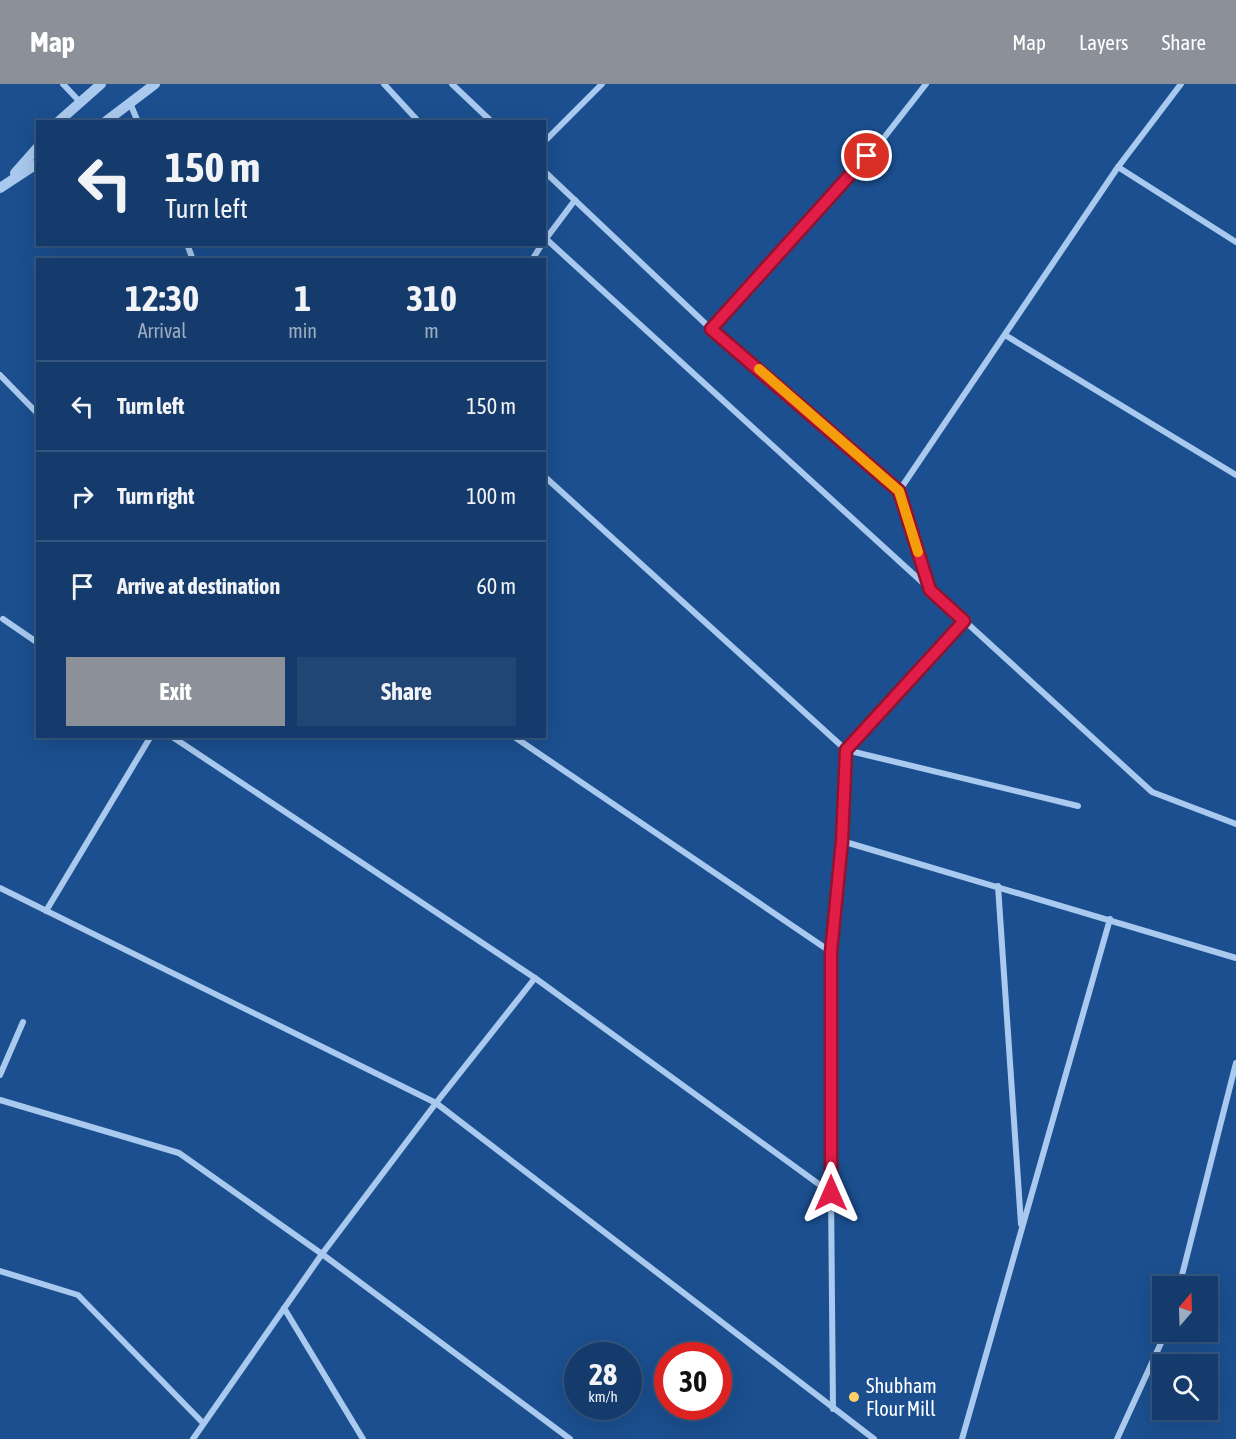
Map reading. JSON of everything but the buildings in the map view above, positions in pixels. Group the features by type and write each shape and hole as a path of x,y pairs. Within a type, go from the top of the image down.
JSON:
{"street":[{"path":"63,84 80,102"},
{"path":"60,120 101,84"},
{"path":"108,120 155,84"},
{"path":"384,84 417,120"},
{"path":"452,84 490,120"},
{"path":"546,140 602,84"},
{"path":"711,329 883,139 926,84"},
{"path":"899,491 1118,167 1181,84"},
{"path":"130,103 137,120"},
{"path":"9,181 36,149"},
{"path":"0,188 36,164"},
{"path":"1118,167 1236,242"},
{"path":"546,173 711,329 899,491 930,590"},
{"path":"546,237 575,200"},
{"path":"546,242 1152,792 1236,824"},
{"path":"1005,335 1236,475"},
{"path":"0,375 36,412"},
{"path":"546,478 846,750 1078,806"},
{"path":"3,619 36,642"},
{"path":"833,1409 831,952 842,841 846,750 964,621"},
{"path":"46,911 150,738"},
{"path":"174,738 535,978 831,1193"},
{"path":"516,738 831,952"},
{"path":"842,841 1236,958"},
{"path":"999,886 1021,1230"},
{"path":"0,888 436,1103 874,1439"},
{"path":"962,1439 1110,919"},
{"path":"192,1439 322,1254 436,1103 535,978"},
{"path":"0,1075 23,1022"},
{"path":"1182,1276 1236,1063"},
{"path":"0,1100 179,1154 322,1254 570,1439"},
{"path":"0,1271 78,1295 202,1423"},
{"path":"284,1308 363,1439"},
{"path":"1117,1439 1161,1342"}],"slow traffic":[{"path":"759,369 899,491 918,552"}],"place":[{"name":"Shubham Flour Mill","path":"854,1397"}],"route":[{"path":"831,1193 831,952 842,841 846,750 964,621 930,590 899,491 711,329 867,156"}]}
